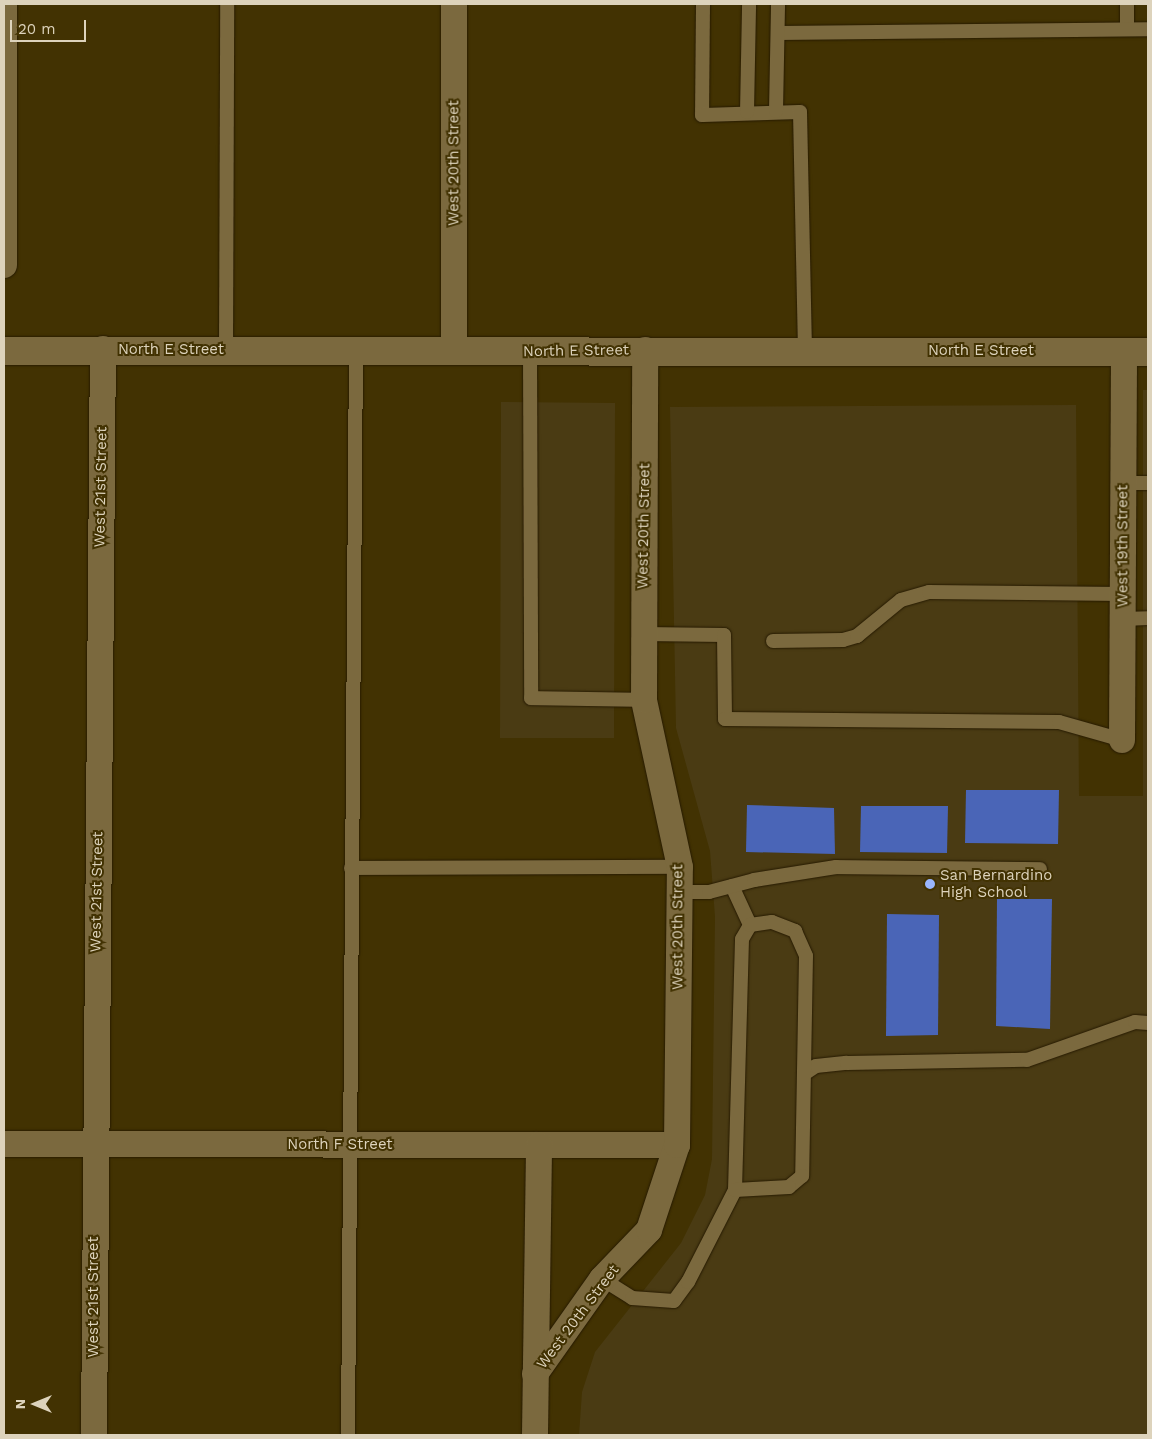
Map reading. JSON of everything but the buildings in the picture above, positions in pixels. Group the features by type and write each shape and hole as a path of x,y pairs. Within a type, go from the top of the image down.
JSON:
{"main road":[{"name":"North E Street","path":"4,350 1136,352"}],"street":[{"path":"4,4 4,265"},
{"name":"West 20th Street","path":"454,4 454,352"},
{"name":"West 21st Street","path":"94,1435 94,1144 102,350"},
{"name":"West 20th Street","path":"535,1374 602,1279 649,1230 677,1146 679,880 644,700 642,634 645,350"},
{"name":"West 19th Street","path":"1122,740 1132,610 1136,482 1136,352"},
{"name":"North F Street","path":"4,1144 677,1146"},
{"name":"West 20th Street","path":"535,1435 539,1145"}],"lane":[{"path":"226,350 227,4"},
{"path":"703,4 702,115 776,111 800,112 805,350"},
{"path":"747,112 749,4"},
{"path":"776,111 778,4"},
{"path":"1127,4 1127,29"},
{"path":"778,33 1148,29"},
{"path":"530,351 531,698 644,700"},
{"path":"348,1435 356,352"},
{"path":"773,641 843,640 857,636 901,600 929,592 1132,610"},
{"path":"642,634 724,635 725,719 1058,722 1122,740"},
{"path":"351,868 679,880 709,892 836,867 1040,869"},
{"path":"732,886 750,925"},
{"path":"735,1190 789,1187 802,1176 806,956 794,931 772,922 750,925"},
{"path":"602,1279 632,1298 674,1301 688,1282 735,1190 742,939 750,925"},
{"path":"804,1074 816,1066 847,1062 1027,1060 1135,1022 1148,1022"}],"shaded area":[{"name":"San Bernardino High School","path":"1143,390 1148,390 1148,1435 579,1435 582,1392 595,1352 681,1243 705,1195 712,1159 715,917 710,851 676,728 670,407 1076,405 1079,796 1143,796"},
{"path":"501,402 615,403 614,738 500,738"}],"place":[{"name":"San Bernardino High School","path":"930,884"}]}
